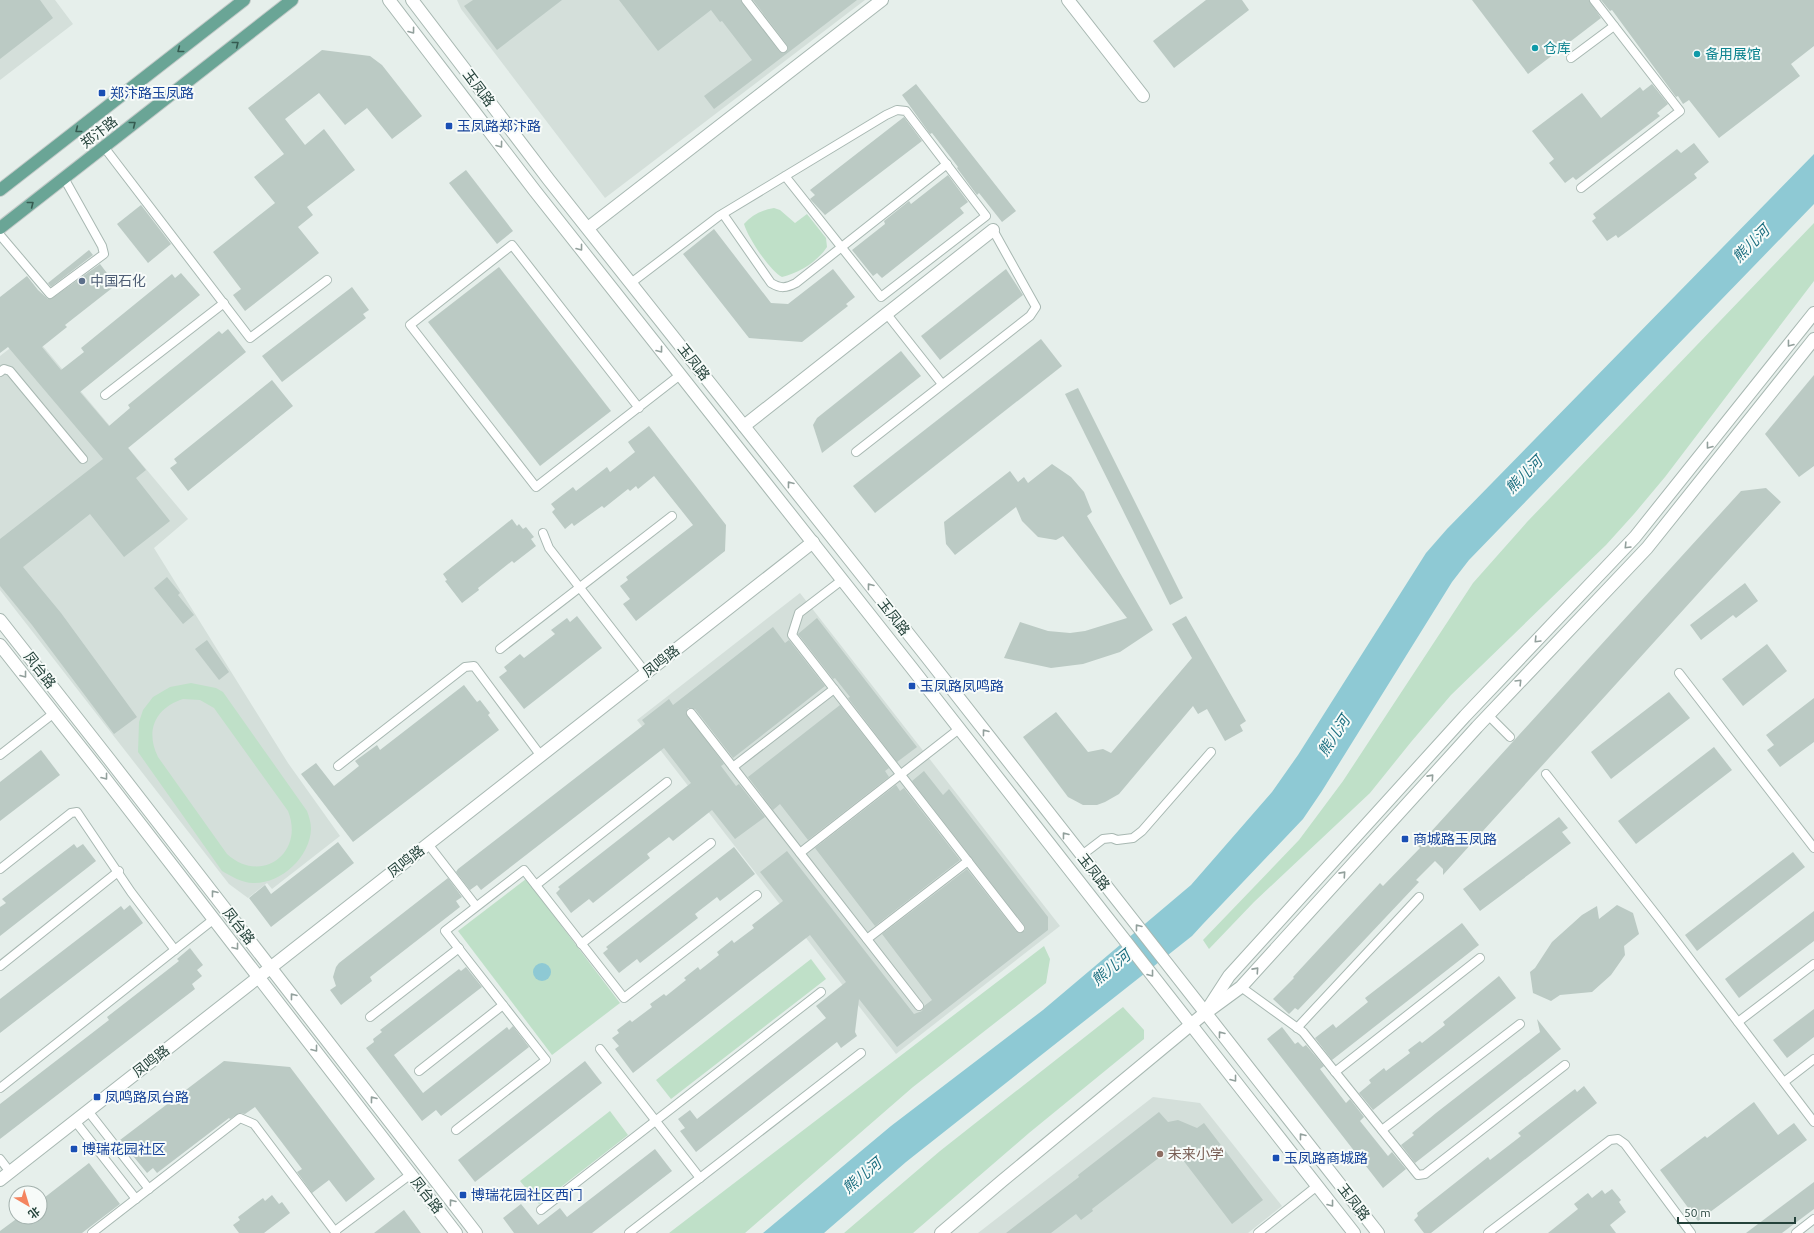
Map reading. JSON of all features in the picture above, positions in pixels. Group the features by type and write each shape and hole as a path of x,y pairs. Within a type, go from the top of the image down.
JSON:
{"main road":[{"name":"郑汴路","path":"0,190 244,0"},
{"name":"郑汴路","path":"0,228 292,0"}],"street":[{"name":"玉凤路","path":"389,0 535,191 813,542 1354,1233"},
{"name":"玉凤路","path":"412,0 631,283 1378,1233"},
{"path":"588,228 882,0"},
{"path":"1068,0 1142,96"},
{"path":"744,426 993,230"},
{"path":"1205,1013 1229,976 1465,716 1635,537 1814,313"},
{"path":"942,1233 1002,1181 1205,1013 1241,987 1488,715 1647,548 1814,339"},
{"name":"凤鸣路","path":"0,1180 813,542"},
{"name":"凤台路","path":"0,620 271,967 476,1233"},
{"name":"凤台路","path":"0,645 259,977 456,1233"}],"lane":[{"path":"746,0 783,48"},
{"path":"1580,188 1680,111 1594,0"},
{"path":"1571,58 1614,26"},
{"path":"631,283 723,214 785,176 886,115 897,110 906,112 986,216 881,297 785,176"},
{"path":"104,146 250,338 327,280"},
{"path":"723,214 771,283 785,288 796,283 842,248 946,164"},
{"path":"0,235 50,294 104,254 102,246 64,178"},
{"path":"856,452 1030,316 1036,307 993,230"},
{"path":"638,408 512,245 410,325 536,487 638,408 680,375"},
{"path":"105,395 224,303"},
{"path":"886,313 942,384"},
{"path":"0,372 4,369 10,371 83,459"},
{"path":"500,649 672,516"},
{"path":"543,534 549,548 646,673"},
{"path":"842,580 799,613 792,635 1020,928"},
{"path":"338,766 465,667 474,666 541,756"},
{"path":"1679,673 1814,848"},
{"path":"733,768 834,689"},
{"path":"0,755 54,713"},
{"path":"691,713 919,1006"},
{"path":"1488,715 1510,736"},
{"path":"800,853 959,729"},
{"path":"1082,855 1103,839 1112,838 1117,840 1133,838 1142,831 1211,752"},
{"path":"1546,774 1814,1122"},
{"path":"536,885 667,782"},
{"path":"0,869 71,813 77,812 119,871 131,892 176,950"},
{"path":"582,944 711,843"},
{"path":"428,844 476,906"},
{"path":"867,939 968,861"},
{"path":"456,1130 546,1060 445,931 476,906 524,870 624,998 757,894"},
{"path":"0,966 119,871"},
{"path":"1297,1028 1419,897"},
{"path":"0,1088 214,919"},
{"path":"370,1016 459,948"},
{"path":"1335,1072 1480,958"},
{"path":"1738,1022 1814,964"},
{"path":"1241,987 1303,1032 1418,1175 1425,1174 1565,1065"},
{"path":"541,1210 821,992"},
{"path":"419,1071 503,1005"},
{"path":"1382,1130 1520,1024"},
{"path":"600,1049 700,1178"},
{"path":"629,1233 861,1053"},
{"path":"1784,1082 1814,1059"},
{"path":"88,1111 149,1189"},
{"path":"92,1233 240,1118 254,1124 336,1232 411,1174"},
{"path":"75,1121 136,1199"},
{"path":"1488,1233 1610,1140 1618,1139 1625,1144 1690,1233"},
{"path":"0,1159 10,1172"},
{"path":"1258,1233 1317,1186"},
{"path":"1796,1233 1814,1219"}],"shaded area":[{"path":"0,0 55,0 73,24 0,80"},
{"path":"457,0 865,0 605,198 461,9"},
{"path":"31,332 188,519 154,548 288,763 340,836 272,889 267,883 248,898 229,884 0,590 0,356"},
{"path":"800,593 1060,926 896,1054 637,720"},
{"name":"未来小学","path":"1153,1097 1200,1103 1282,1206 1248,1233 978,1233"}],"green space":[{"path":"774,208 780,210 795,223 807,214 826,238 827,247 813,262 795,273 782,277 777,274 760,254 744,224 758,213"},
{"path":"1814,223 1814,281 1665,477 1606,545 1451,695 1370,793 1254,902 1209,949 1203,940 1299,840 1343,781 1473,583 1527,522"},
{"path":"191,683 216,688 223,692 307,811 311,826 309,839 300,859 283,874 274,879 263,882 249,883 241,881 222,871 138,752 139,722 143,710 153,697 170,687","holes":["183,699 200,700 214,708 288,811 292,826 290,840 285,851 277,860 266,865 253,866 240,863 227,854 158,757 152,738 155,722 159,714 165,708"]},
{"path":"526,879 620,1003 552,1055 458,931"},
{"path":"1044,946 1050,959 1046,983 913,1087 745,1233 669,1233"},
{"path":"811,959 826,979 671,1099 656,1080"},
{"path":"1123,1007 1144,1030 1144,1039 1029,1133 913,1233 844,1233 940,1151"},
{"path":"610,1111 628,1135 539,1204 520,1181"}],"water":[{"name":"熊儿河","path":"1814,154 1814,204 1469,560 1452,582 1303,819 1192,936 906,1162 824,1233 763,1233 891,1126 1043,1010 1191,885 1272,792 1298,755 1426,553 1447,529"},
{"path":"542,963 548,966 551,972 548,978 542,981 536,978 533,972 536,966"}],"building":[{"path":"0,0 40,0 53,18 0,59"},
{"path":"473,0 562,0 497,50 464,6"},
{"path":"619,0 741,0 779,51 783,53 788,50 787,45 753,0 857,0 714,109 704,96 752,60 722,21 720,22 711,10 658,51"},
{"path":"1206,0 1242,0 1249,10 1174,68 1153,41"},
{"name":"仓库","path":"1472,0 1589,0 1601,18 1528,74"},
{"name":"备用展馆","path":"1601,0 1814,0 1814,46 1791,64 1800,76 1719,138 1689,100 1683,104 1678,96 1676,97 1612,10 1610,11"},
{"path":"322,50 370,56 382,65 422,116 392,139 367,108 345,125 319,93 285,119 305,145 324,129 355,170 307,207 313,215 298,227 319,253 245,311 233,295 241,289 213,252 275,203 254,177 284,154 248,108"},
{"path":"916,84 1016,211 1002,222 979,193 977,195 957,168 958,167 932,133 930,134 902,95"},
{"path":"1652,84 1668,104 1657,113 1660,116 1576,180 1573,177 1565,183 1549,163 1554,159 1532,131 1582,93 1601,118 1640,87 1643,91"},
{"path":"904,117 922,141 825,215 810,199 815,195 810,190"},
{"path":"1694,143 1709,162 1694,174 1697,178 1618,238 1616,235 1607,241 1592,221 1596,218 1593,214 1677,149 1681,153"},
{"path":"466,170 513,231 497,244 449,183"},
{"path":"948,175 968,202 960,208 964,213 882,278 877,273 873,276 852,250 885,224 884,221 909,201 911,204"},
{"path":"141,205 171,244 148,263 117,224"},
{"path":"714,229 771,303 788,304 833,269 855,297 846,304 848,306 802,342 749,338 683,254"},
{"path":"89,250 93,255 51,287 48,283"},
{"path":"100,264 116,285 65,325 67,327 42,347 61,370 84,352 81,348 172,274 175,278 181,273 200,295 80,392 109,426 130,408 128,405 219,331 222,334 228,329 246,352 128,448 146,470 136,478 170,521 124,557 90,514 23,567 61,613 137,717 114,734 32,625 0,586 0,539 103,459 8,347 0,353 0,297 27,276 38,290 48,299 51,299"},
{"path":"499,267 611,411 540,466 428,322"},
{"path":"1006,269 1023,295 940,360 921,336"},
{"path":"352,287 369,310 363,314 366,318 282,382 262,356"},
{"path":"1041,339 1062,366 875,513 853,486"},
{"path":"901,351 921,376 822,453 813,425 817,418"},
{"path":"1814,375 1814,466 1799,477 1765,434"},
{"path":"272,380 293,406 188,491 170,468 177,463 174,459"},
{"path":"1078,388 1183,598 1170,605 1065,394"},
{"path":"649,426 726,525 725,551 636,621 623,604 630,599 620,586 628,580 626,577 693,525 654,476 638,489 636,486 630,491 628,489 604,508 602,506 574,526 572,523 565,529 552,512 555,509 551,504 573,487 576,491 607,467 610,472 635,452 628,442"},
{"path":"1052,464 1071,477 1084,492 1092,512 1087,516 1153,630 1120,652 1083,664 1051,668 1004,658 1020,622 1048,631 1070,633 1085,631 1127,618 1063,536 1056,540 1038,537 1022,521 1016,507 955,555 946,544 944,522 1010,471 1018,482 1024,477 1028,483"},
{"path":"1766,488 1781,502 1443,875 1443,869 1435,861 1416,880 1419,882 1319,988 1298,1010 1295,1008 1289,1014 1273,999 1380,883 1383,886 1420,848 1418,846 1741,491"},
{"path":"512,519 517,526 519,524 523,529 526,527 534,537 531,539 536,546 514,563 512,561 462,603 445,581 447,580 443,574"},
{"path":"167,577 180,593 178,595 194,615 183,624 154,588"},
{"path":"1745,583 1758,601 1736,618 1733,615 1701,640 1690,625"},
{"path":"577,616 602,648 524,709 499,677 507,671 504,667 520,654 524,658 555,634 551,630 567,618 570,622"},
{"path":"1186,616 1246,721 1240,725 1243,731 1225,741 1207,709 1198,714 1193,706 1119,794 1097,805 1083,805 1068,797 1023,737 1056,712 1088,752 1103,749 1111,753 1192,658 1172,624"},
{"path":"817,618 917,747 897,762 848,698 850,697 835,678 833,679 798,634"},
{"path":"773,627 785,643 789,640 825,686 733,758 695,709 688,708 686,713 724,764 721,766 736,786 739,784 765,817 735,839 712,810 673,841 669,837 647,854 650,858 593,903 589,899 571,913 556,893 560,889 558,887 691,783 664,748 481,890 477,885 470,890 456,872 458,869 645,724 642,720 669,699 673,705"},
{"path":"207,640 229,672 219,680 195,649"},
{"path":"1767,644 1787,671 1743,706 1722,679"},
{"path":"464,685 477,702 480,700 490,713 488,715 499,730 353,842 301,774 316,763 334,786 359,766 355,761 377,745 380,750"},
{"path":"1669,692 1690,718 1611,779 1591,752"},
{"path":"1814,698 1814,742 1780,767 1767,750 1774,745 1766,735"},
{"path":"840,705 889,768 885,771 889,777 808,840 780,804 773,810 748,777"},
{"path":"1714,747 1732,770 1636,844 1618,821"},
{"path":"41,750 60,775 0,821 0,782"},
{"path":"924,771 943,795 949,789 1048,917 1048,930 897,1047 859,999 855,1032 857,1036 841,1048 837,1042 696,1152 680,1131 685,1128 678,1119 690,1110 697,1119 826,1018 816,1006 846,982 810,935 633,1073 615,1049 619,1046 612,1038 619,1033 617,1030 630,1020 632,1022 652,1007 650,1004 664,994 666,996 686,980 684,978 698,967 700,970 719,955 717,952 732,940 734,943 754,928 752,925 783,901 760,872 787,851 914,1014 922,1011 924,1006 932,1000 882,934 967,869 1016,931 1020,933 1025,930 1024,925 912,781"},
{"path":"896,785 900,791 904,788 960,860 875,926 815,848"},
{"path":"1559,817 1568,828 1562,832 1571,843 1480,911 1463,889"},
{"path":"338,842 354,863 271,927 249,898 265,885 271,894"},
{"path":"74,844 77,848 83,844 96,861 0,936 0,907 6,903 2,899"},
{"path":"734,847 755,874 720,901 717,897 695,914 698,918 640,963 637,959 619,973 603,953 608,949 606,947"},
{"path":"1793,852 1805,867 1697,951 1685,935"},
{"path":"448,878 462,897 456,901 460,907 370,977 372,981 341,1005 330,990 336,986 333,977 339,963"},
{"path":"130,905 143,923 0,1033 0,999 121,906 124,910"},
{"path":"1617,905 1633,913 1639,934 1624,946 1625,955 1611,975 1592,992 1560,995 1551,1001 1533,993 1530,972 1535,968 1552,942 1582,915 1597,906 1599,919"},
{"path":"1814,911 1814,941 1739,998 1725,979"},
{"path":"1462,923 1479,945 1332,1060 1315,1038 1333,1024 1336,1028 1368,1002 1365,998"},
{"path":"190,948 203,965 197,970 202,976 192,984 195,989 0,1139 0,1104 109,1020 107,1017 179,961 177,959"},
{"path":"466,967 482,987 394,1055 423,1093 507,1027 509,1030 513,1026 529,1047 441,1116 436,1110 422,1121 366,1048 374,1042 373,1039 382,1032 380,1030 459,969 461,971"},
{"path":"1499,976 1516,998 1373,1110 1359,1093 1371,1083 1369,1080 1384,1068 1386,1071 1410,1053 1408,1050 1420,1041 1422,1043 1445,1025 1443,1022"},
{"path":"1814,1009 1814,1037 1787,1058 1773,1040"},
{"path":"1537,1019 1561,1049 1415,1163 1401,1145 1414,1135 1412,1133 1436,1113 1540,1032"},
{"path":"1282,1027 1295,1044 1298,1042 1303,1047 1306,1045 1324,1066 1320,1069 1346,1103 1350,1099 1364,1117 1360,1121 1388,1156 1392,1152 1406,1169 1383,1188 1267,1039"},
{"path":"224,1061 290,1067 375,1179 346,1202 329,1180 312,1193 297,1172 302,1169 255,1107 245,1114 239,1113 230,1119 229,1118 157,1173 153,1168 147,1173 120,1140"},
{"path":"585,1061 602,1083 475,1182 458,1160"},
{"path":"1584,1086 1597,1103 1431,1233 1424,1233 1414,1220 1418,1216 1417,1213 1488,1157 1490,1160 1521,1136 1518,1133 1575,1089 1577,1092"},
{"path":"1754,1102 1778,1135 1794,1123 1807,1140 1698,1221 1660,1170 1705,1136 1707,1138"},
{"path":"1159,1112 1168,1122 1178,1120 1197,1128 1204,1123 1263,1200 1232,1224 1173,1147 1092,1209 1093,1211 1081,1220 1076,1214 1051,1233 1006,1233 1079,1177 1078,1175"},
{"path":"655,1149 672,1171 592,1233 514,1233 503,1218 521,1204 538,1225 560,1208 567,1217"},
{"path":"89,1163 120,1204 82,1233 0,1233 0,1231 8,1225 48,1225 48,1195"},
{"path":"1814,1182 1814,1209 1782,1233 1746,1233"},
{"path":"1612,1189 1621,1200 1619,1202 1626,1212 1610,1225 1616,1233 1548,1233 1578,1209 1574,1204 1588,1193 1592,1198 1602,1190 1605,1194"},
{"path":"272,1195 279,1204 282,1202 290,1213 264,1233 239,1233 233,1225 240,1220 238,1217 263,1198 265,1201"},
{"path":"404,1210 421,1233 374,1233"}],"place":[{"name":"仓库","path":"1535,48"},
{"name":"备用展馆","path":"1697,54"},
{"name":"郑汴路玉凤路","path":"102,93"},
{"name":"玉凤路郑汴路","path":"449,126"},
{"name":"中国石化","path":"82,281"},
{"name":"玉凤路凤鸣路","path":"912,686"},
{"name":"商城路玉凤路","path":"1405,839"},
{"name":"凤鸣路凤台路","path":"97,1097"},
{"name":"博瑞花园社区","path":"74,1149"},
{"name":"未来小学","path":"1160,1154"},
{"name":"玉凤路商城路","path":"1276,1158"},
{"name":"博瑞花园社区西门","path":"463,1195"}]}
